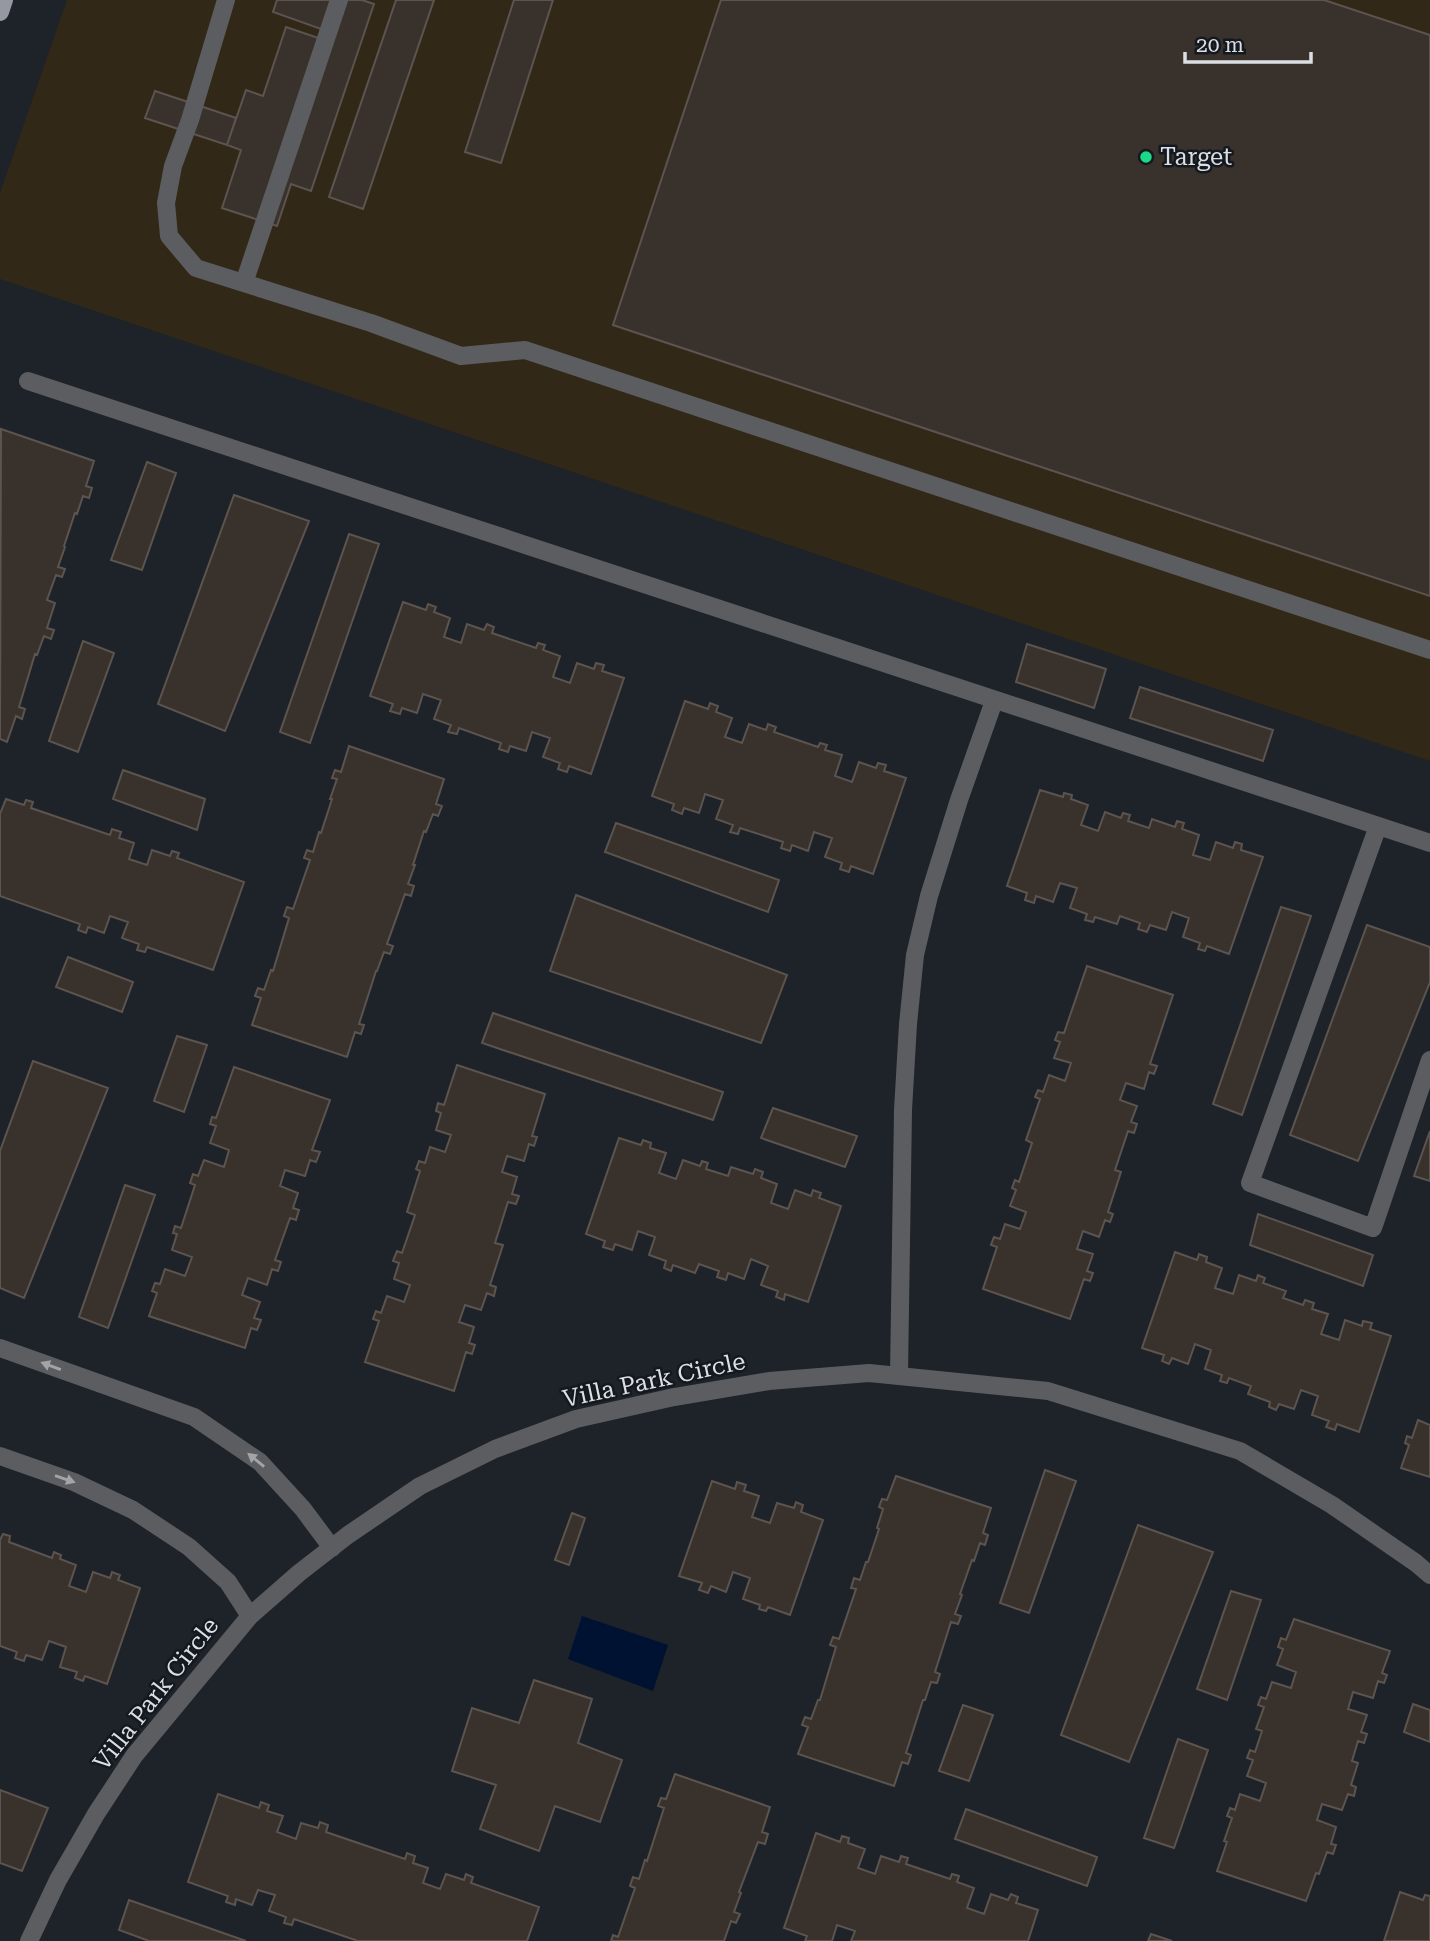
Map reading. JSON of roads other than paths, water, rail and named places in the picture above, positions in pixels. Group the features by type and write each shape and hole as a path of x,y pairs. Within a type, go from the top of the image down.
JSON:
{"main road":[{"path":"0,12 4,0"}],"lane":[{"path":"226,0 190,120 173,166 166,203 169,236 196,268 371,323 461,356 525,350 1430,650"},
{"path":"244,283 339,0"},
{"path":"28,382 1430,843"},
{"path":"899,1375 903,1110 915,955 929,896 994,701"},
{"path":"1378,826 1250,1183 1373,1228 1430,1060"},
{"path":"0,1348 194,1418 260,1462 303,1509 332,1548"},
{"name":"Villa Park Circle","path":"31,1941 71,1858 134,1756 250,1616 332,1548 420,1486 495,1449 576,1419 674,1396 769,1381 869,1373 1048,1391 1240,1451 1332,1505 1430,1575"},
{"path":"0,1456 74,1482 133,1510 189,1547 228,1582 250,1616"}],"water":[{"path":"582,1616 668,1645 653,1691 568,1659"}],"place":[{"name":"Target","path":"1146,157"}]}
